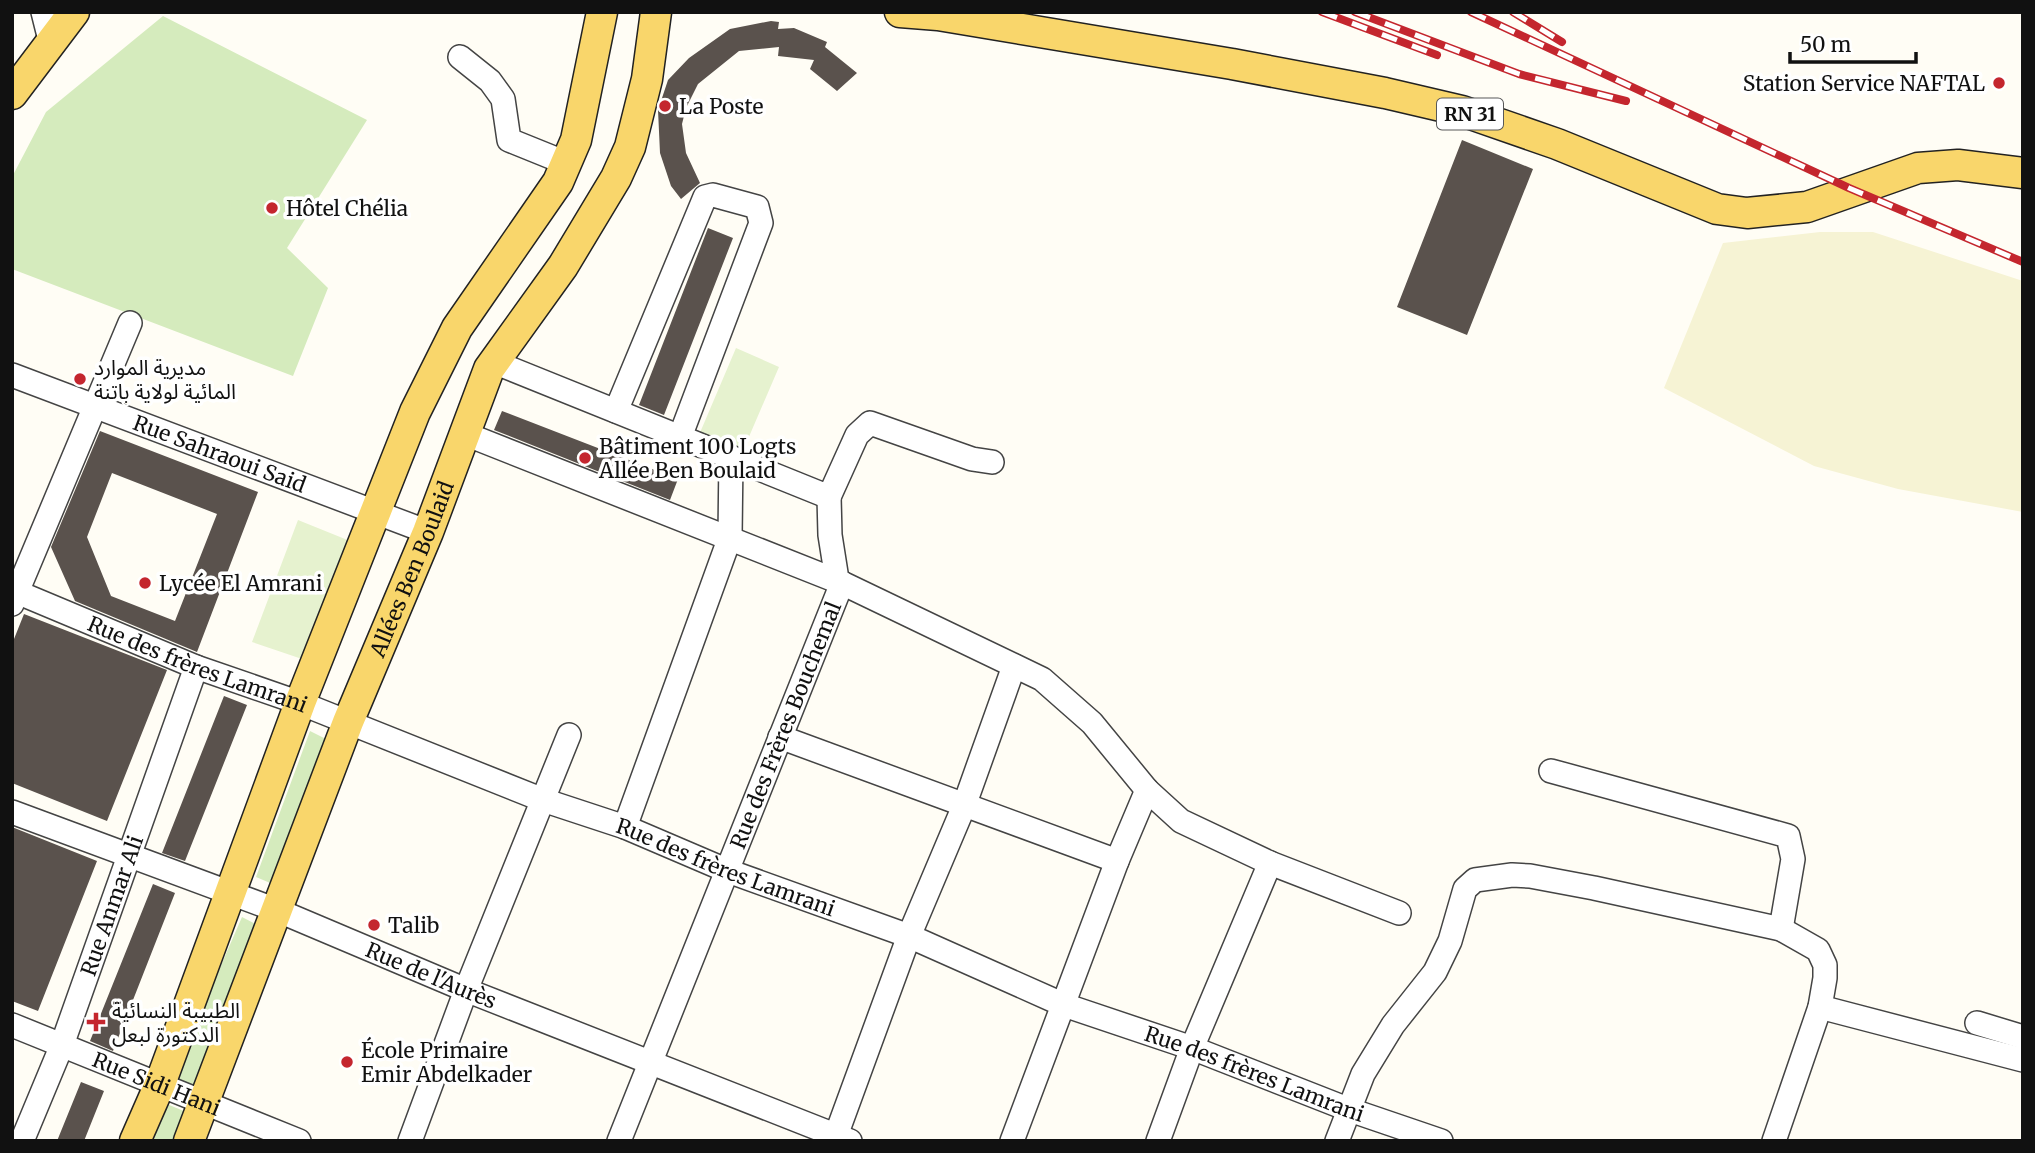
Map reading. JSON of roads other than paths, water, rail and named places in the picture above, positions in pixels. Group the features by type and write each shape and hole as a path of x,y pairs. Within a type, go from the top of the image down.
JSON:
{"main road":[{"path":"12,94 47,26 74,12"},
{"path":"135,1141 160,1084 374,510 420,401 457,328 486,283 527,231 576,140 588,95 603,12"},
{"name":"Allées Ben Boulaid","path":"189,1141 279,911 348,722 428,532 463,433 494,362 563,266 625,157 648,79 656,12"},
{"name":"RN 31","path":"900,12 1000,25 1397,96 1462,111 1557,144 1717,209 1747,213 1807,207 1918,168 1958,165 2023,173"}],"street":[{"path":"460,57 490,81 503,99 509,141 566,163"},
{"path":"616,411 705,197 713,195 757,207 761,223 680,436"},
{"path":"14,596 130,323"},
{"path":"494,362 830,497 857,435 870,423 972,459 992,462"},
{"name":"Rue Sahraoui Said","path":"12,375 428,532"},
{"path":"463,433 839,578 1042,679 1092,723 1147,790 1181,821 1270,863 1399,913"},
{"path":"625,827 730,537 731,457"},
{"name":"Rue des Frères Bouchemal","path":"619,1141 728,871 839,578 830,535 830,497"},
{"name":"Rue des frères Lamrani","path":"14,596 196,667 300,703 543,800 625,827 728,871 909,936 1063,1004 1192,1048 1350,1110 1441,1141"},
{"path":"840,1139 909,936 964,806 1014,666"},
{"name":"Rue Anmar Ali","path":"22,1141 62,1045 196,667"},
{"path":"410,1141 466,989 569,736"},
{"path":"780,737 1117,861"},
{"path":"1551,771 1788,836 1794,859 1781,929"},
{"path":"1012,1141 1117,861 1147,790"},
{"name":"Rue de l'Aurès","path":"12,812 279,911 840,1139"},
{"path":"1158,1141 1192,1048 1270,863"},
{"path":"1337,1141 1363,1074 1393,1025 1435,972 1450,941 1465,889 1475,880 1530,876 1781,929 1818,950 1825,965 1819,1007 1774,1141"},
{"path":"1819,1007 2023,1060"},
{"path":"1977,1023 2023,1037"},
{"name":"Rue Sidi Hani","path":"12,1025 299,1141"}],"railway":[{"path":"1322,12 1437,55"},
{"path":"1355,12 1519,74 1626,101"},
{"path":"1471,12 1849,188 2023,262"},
{"path":"1513,12 1562,42"}],"place":[{"name":"Station Service NAFTAL","path":"1999,83"},
{"name":"La Poste","path":"665,106"},
{"name":"Hôtel Chélia","path":"272,208"},
{"name":"مديرية الموارد المائية لولاية باتنة","path":"80,379"},
{"name":"Bâtiment 100 Logts Allée Ben Boulaid","path":"585,458"},
{"name":"Lycée El Amrani","path":"145,583"},
{"name":"Talib","path":"374,925"},
{"name":"الطبيبة النسائية الدكتورة لبعل","path":"96,1022"},
{"name":"École Primaire Emir Abdelkader","path":"347,1062"}]}
